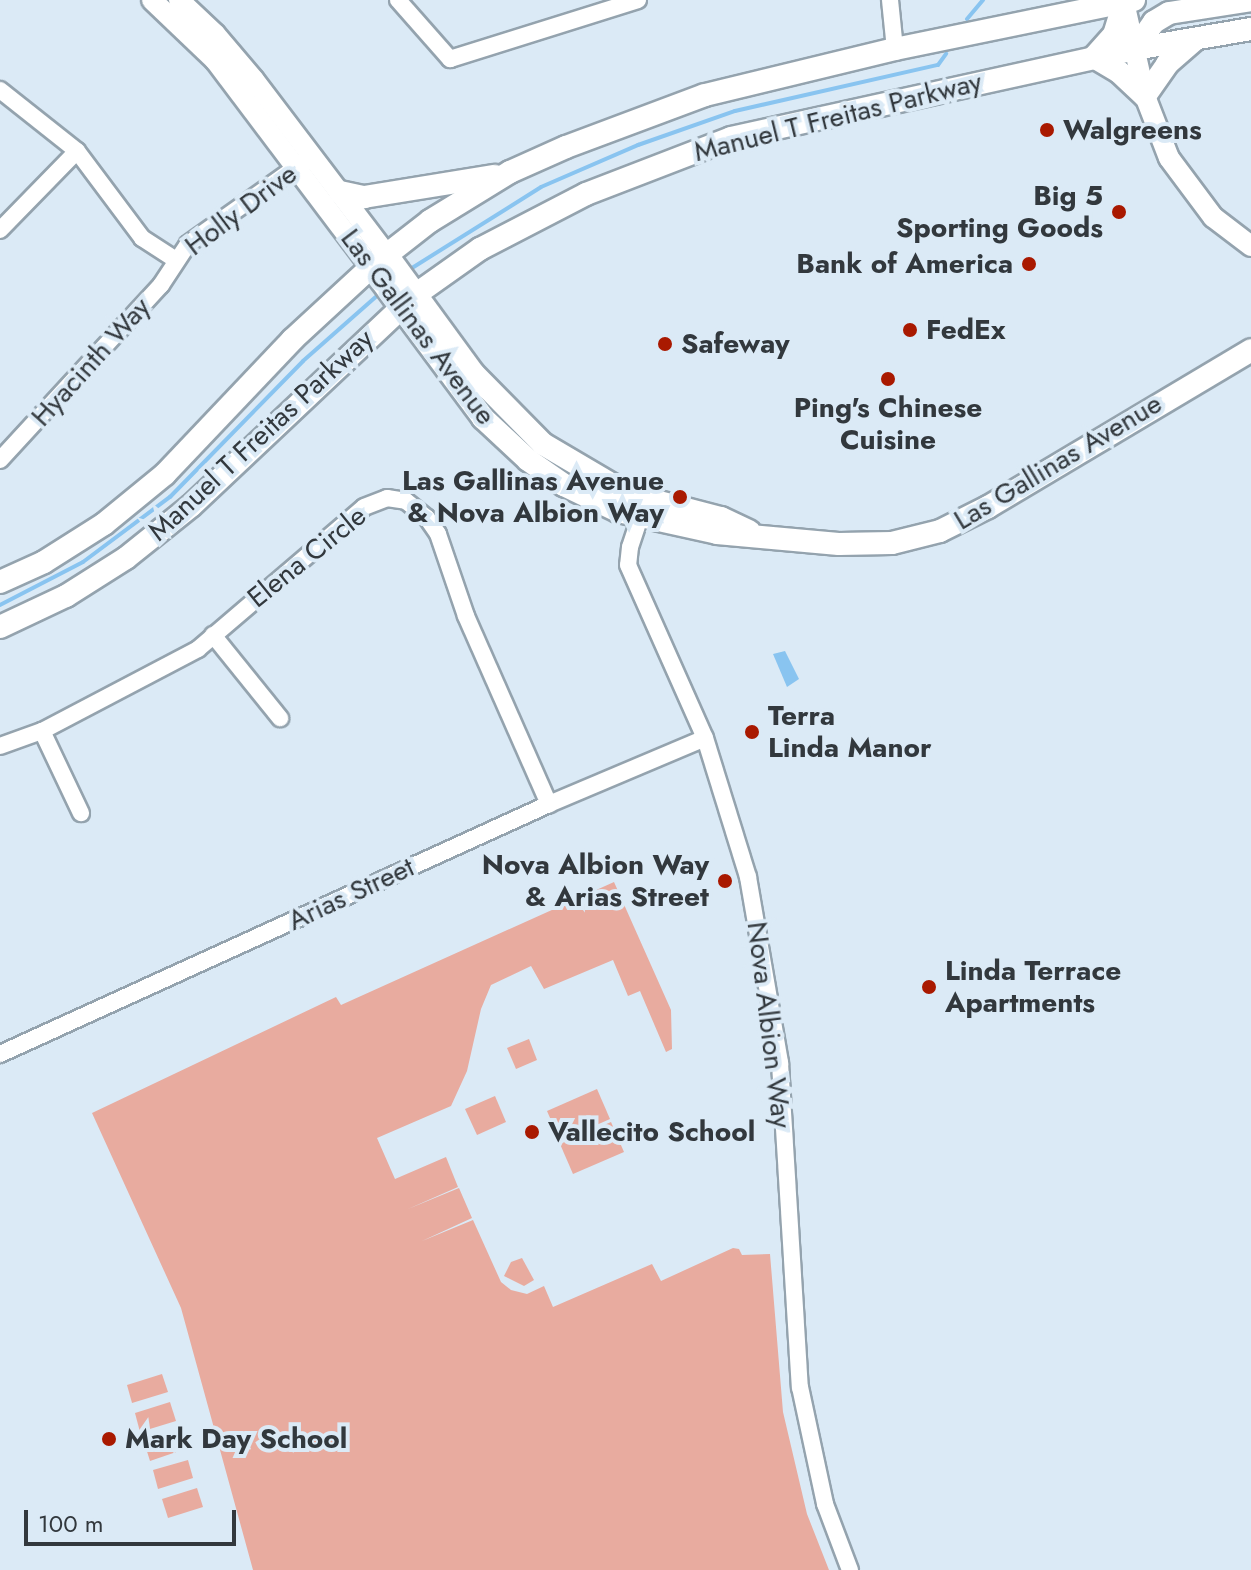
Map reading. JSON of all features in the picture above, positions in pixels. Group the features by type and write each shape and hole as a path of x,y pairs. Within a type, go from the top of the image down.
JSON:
{"main road":[{"path":"1135,49 1154,22 1169,13 1251,0"},
{"name":"Manuel T Freitas Parkway","path":"0,627 66,596 126,558 191,506 393,281 430,221 510,172 566,147 705,95 1074,7 1128,1"},
{"path":"1128,1 1114,35 1094,57 1119,72 1145,96 1167,64 1196,39"},
{"name":"Manuel T Freitas Parkway","path":"0,582 44,562 104,524 165,474 292,340 393,281 480,249 536,218 637,172 731,138 1094,57 1251,29"},
{"path":"340,192 364,197 510,172"},
{"name":"Las Gallinas Avenue","path":"393,281 523,427 643,508"},
{"name":"Las Gallinas Avenue","path":"393,281 463,393 508,445 564,485 618,511 643,508 721,518 761,536 839,544 892,543 940,531 988,507 1251,350"},
{"path":"508,445 523,427"}],"street":[{"name":"Las Gallinas Avenue","path":"152,0 215,60 305,161 340,192 393,281"},
{"name":"Las Gallinas Avenue","path":"179,0 215,34 393,281"},
{"path":"398,0 450,59 638,0"},
{"path":"890,0 895,49"},
{"path":"1128,1 1145,96 1169,158 1213,217 1251,246"},
{"name":"Holly Drive","path":"0,90 77,151 142,238 176,260 188,244 305,161"},
{"path":"0,230 77,151"},
{"name":"Hyacinth Way","path":"0,460 161,285 176,260"},
{"name":"Elena Circle","path":"0,746 42,731 198,649 364,507 387,498 406,501 427,518 438,534 466,616 549,804"},
{"name":"Nova Albion Way","path":"643,508 630,547 628,565 705,738 748,877 765,964 780,1063 800,1387 825,1504 850,1570"},
{"path":"213,635 280,718"},
{"path":"42,731 81,813"},
{"name":"Arias Street","path":"0,1054 549,804 705,738"}],"shaded area":[{"path":"614,882 671,1010 672,1049 666,1052 640,991 628,996 613,960 544,989 531,966 491,985 481,1009 467,1071 451,1106 377,1138 395,1179 446,1157 458,1187 408,1209 459,1188 472,1218 422,1241 473,1220 501,1282 511,1290 527,1294 544,1286 553,1307 652,1264 661,1281 733,1248 739,1249 742,1255 770,1254 783,1412 807,1514 829,1570 253,1570 181,1308 92,1113 336,997 341,1005"},
{"path":"529,1039 537,1060 516,1069 507,1048"},
{"path":"597,1089 610,1119 560,1141 547,1111"},
{"path":"495,1096 506,1122 477,1135 465,1109"},
{"path":"611,1122 624,1152 573,1174 560,1144"},
{"path":"522,1258 534,1280 524,1286 504,1276 511,1262"},
{"path":"162,1374 168,1392 132,1403 127,1385"},
{"path":"170,1402 176,1421 140,1432 135,1413"},
{"path":"179,1431 185,1449 150,1461 144,1442"},
{"path":"188,1460 193,1478 158,1489 153,1470"},
{"path":"197,1488 203,1507 168,1518 162,1499"}],"water":[{"path":"785,651 799,679 787,687 773,654"}],"waterway":[{"path":"967,19 983,0"},
{"path":"412,268 541,187 638,145 735,111 938,65 946,54"},
{"path":"0,605 83,562 170,497 303,361 379,294"}],"place":[{"name":"Walgreens","path":"1047,130"},
{"name":"Big 5 Sporting Goods","path":"1119,212"},
{"name":"Bank of America","path":"1029,264"},
{"name":"FedEx","path":"910,330"},
{"name":"Safeway","path":"665,344"},
{"name":"Ping's Chinese Cuisine","path":"888,379"},
{"name":"Las Gallinas Avenue & Nova Albion Way","path":"680,497"},
{"name":"Terra Linda Manor","path":"752,732"},
{"name":"Nova Albion Way & Arias Street","path":"725,881"},
{"name":"Linda Terrace Apartments","path":"929,987"},
{"name":"Vallecito School","path":"532,1132"},
{"name":"Mark Day School","path":"109,1439"}]}
